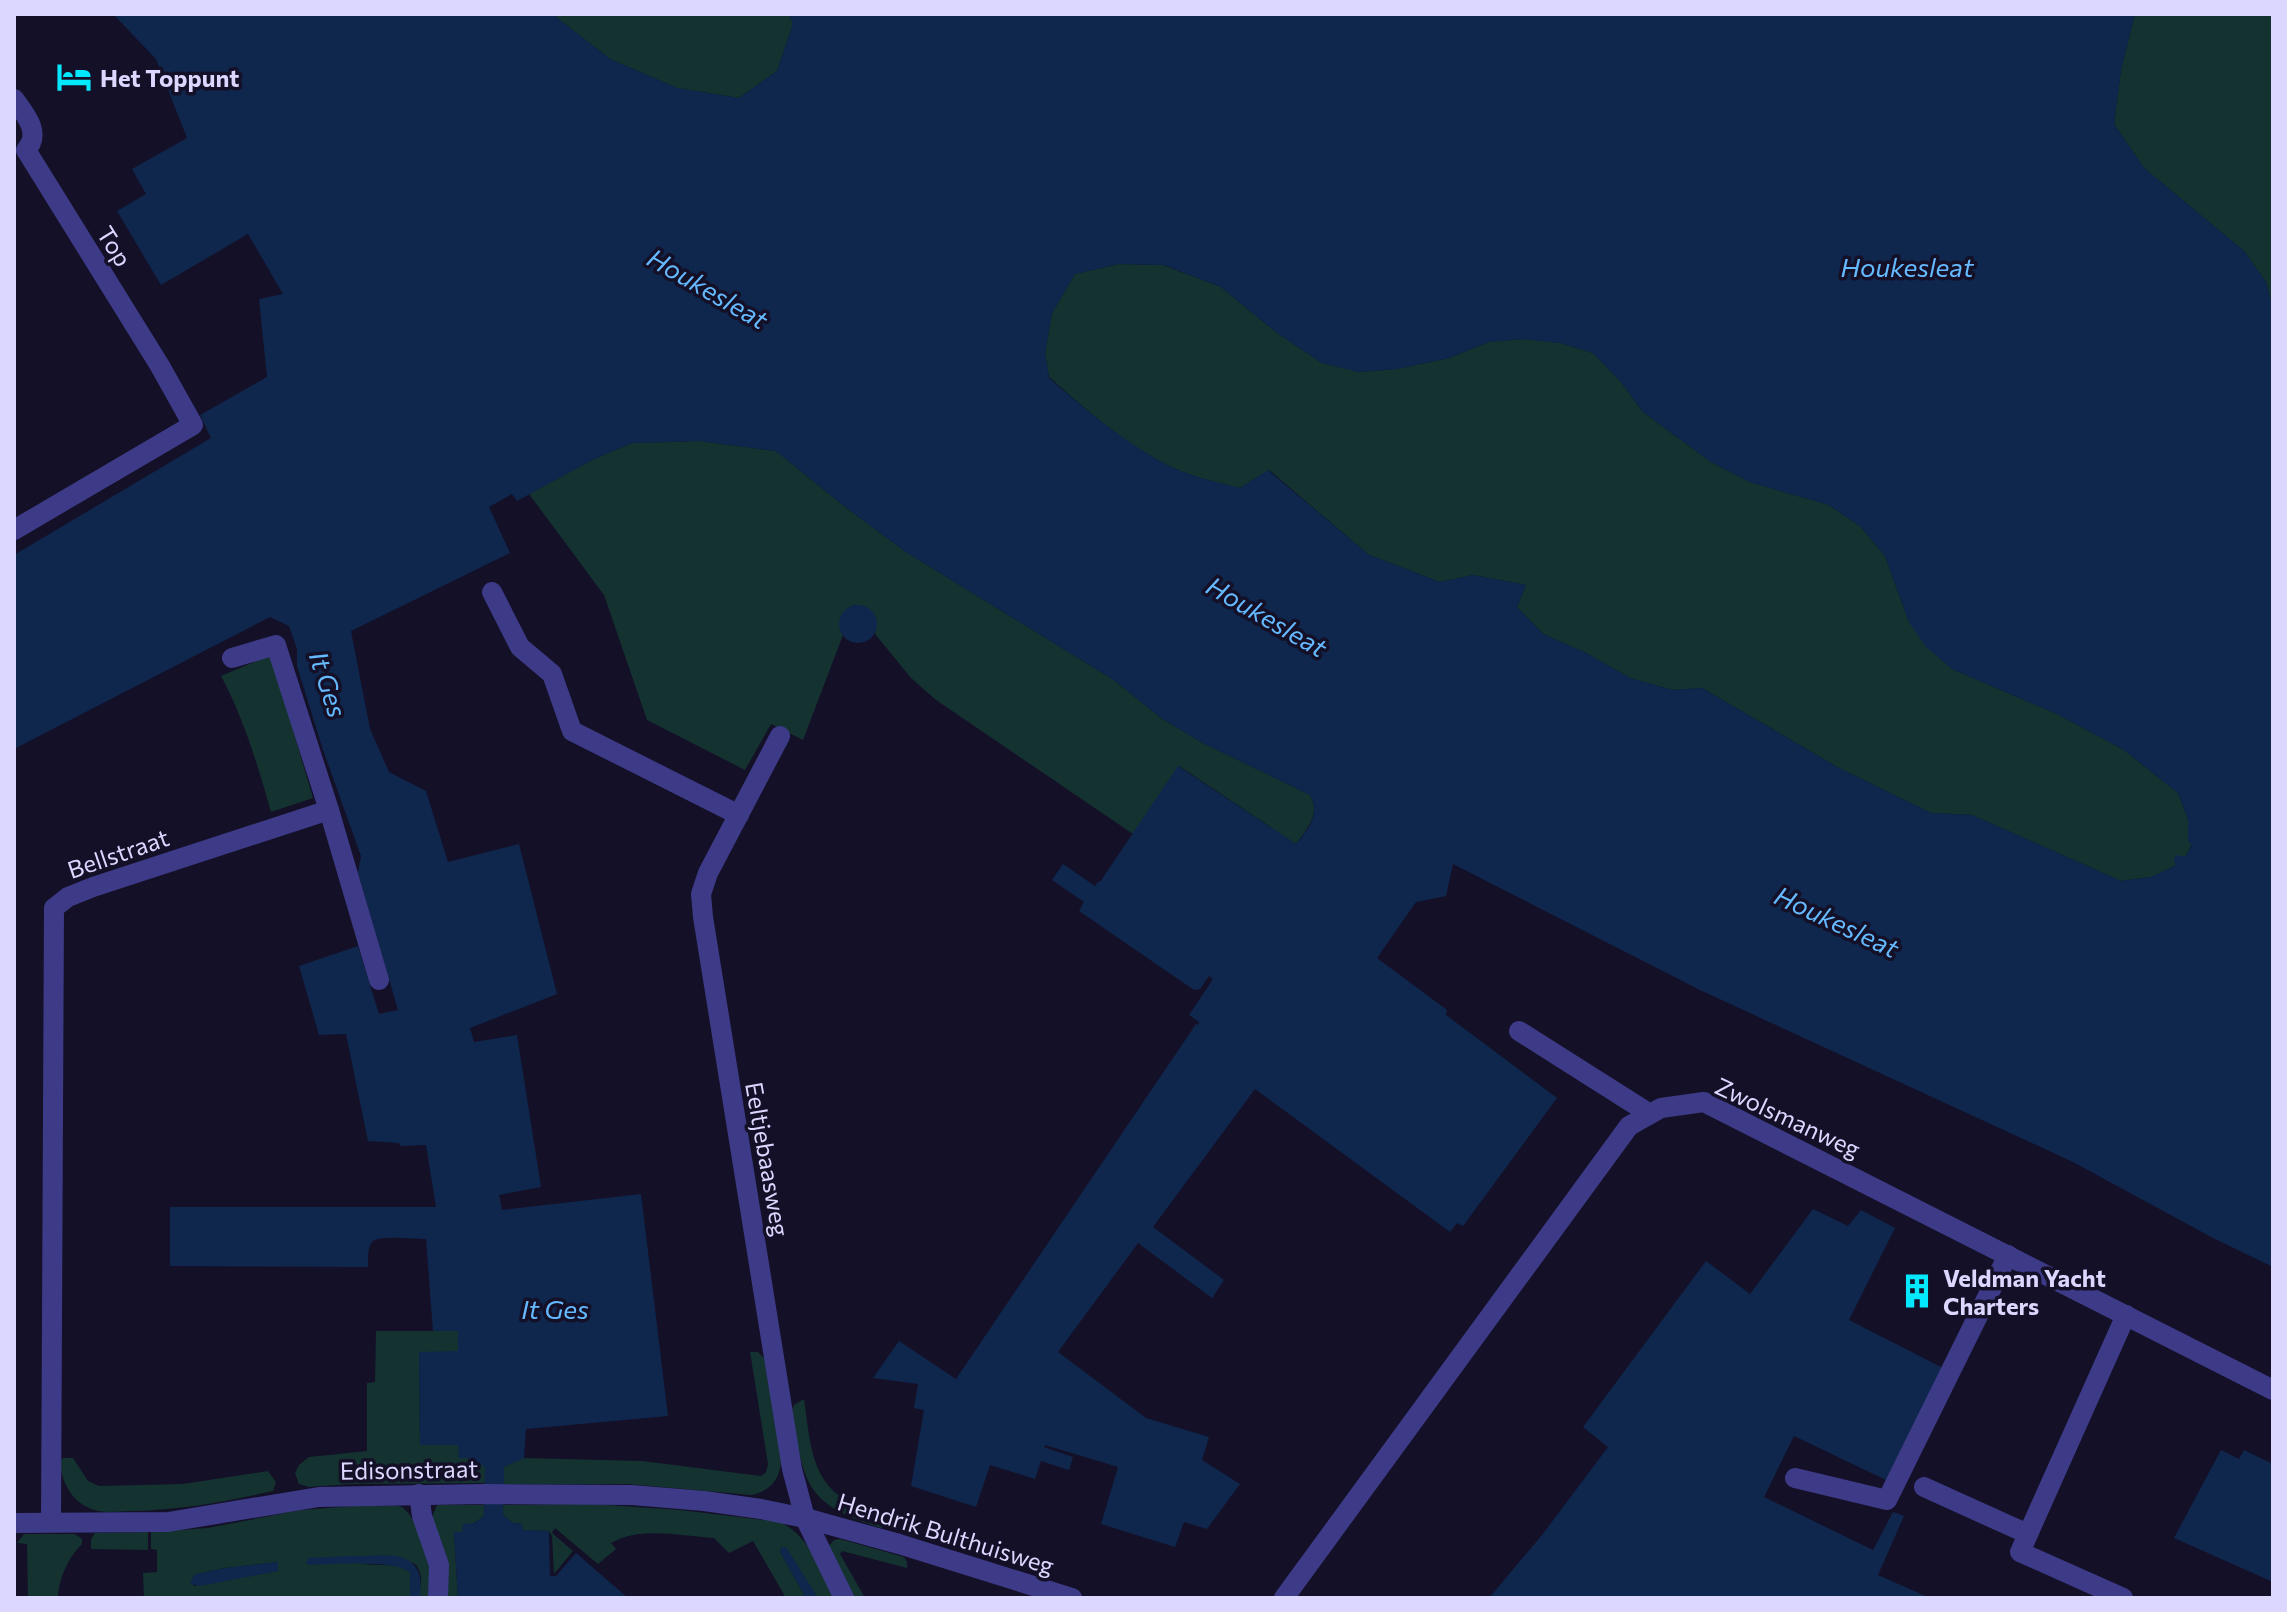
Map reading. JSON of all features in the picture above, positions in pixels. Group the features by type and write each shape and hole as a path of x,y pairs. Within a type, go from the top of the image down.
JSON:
{"street":[{"name":"Top","path":"14,99 33,130 31,145 20,154 160,366 193,425 14,530"},
{"path":"492,592 520,647 552,674 572,731 739,815"},
{"path":"232,658 276,645 379,980"},
{"name":"Eeltjebaasweg","path":"780,736 708,873 701,894 792,1469 805,1518 844,1598"},
{"name":"Bellstraat","path":"51,1522 54,908 68,897 93,887 329,810"},
{"path":"1519,1031 1650,1114"},
{"name":"Zwolsmanweg","path":"1284,1598 1629,1126 1661,1108 1704,1102 2273,1390"},
{"path":"1795,1478 1887,1500 2008,1255"},
{"path":"2123,1598 2020,1552 2126,1315"},
{"path":"1924,1487 2028,1534"},
{"path":"419,1494 422,1516 439,1565 438,1598"},
{"name":"Edisonstraat","path":"14,1523 168,1522 319,1497 419,1494 632,1495 704,1501 805,1518"},
{"name":"Hendrik Bulthuisweg","path":"805,1518 1072,1598"}],"green space":[{"path":"552,14 789,14 793,24 777,71 739,98 677,88 610,59"},
{"path":"2135,14 2273,14 2273,310 2266,282 2244,251 2144,168 2114,124 2121,70"},
{"path":"1119,264 1163,265 1221,287 1277,333 1322,363 1359,372 1397,369 1449,358 1489,342 1523,339 1560,343 1593,353 1621,382 1643,412 1711,462 1750,482 1829,505 1861,527 1885,556 1909,622 1952,669 2057,714 2124,750 2178,793 2188,819 2188,841 2192,844 2185,857 2175,866 2151,877 2121,881 1972,815 1931,813 1839,768 1702,688 1672,690 1630,678 1586,653 1543,634 1517,607 1526,585 1473,575 1440,582 1369,555 1269,470 1240,488 1188,474 1158,460 1115,432 1049,377 1045,353 1052,313 1075,274"},
{"path":"700,441 776,451 906,552 1114,680 1161,718 1203,743 1310,795 1314,809 1308,827 1296,844 1179,766 1133,834 936,700 911,678 854,605 841,617 843,635 803,740 771,724 745,770 647,720 604,595 529,494 592,460 632,443"},
{"path":"271,655 313,798 271,812 244,726 221,676"},
{"path":"376,1331 458,1331 458,1352 419,1352 420,1445 458,1445 469,1458 485,1466 485,1483 309,1487 299,1484 295,1473 309,1457 367,1451 367,1383 375,1382"},
{"path":"750,1352 758,1352 765,1359 781,1461 776,1479 764,1491 751,1495 628,1484 503,1484 504,1466 524,1458 642,1461 761,1476 768,1464"},
{"path":"804,1399 814,1458 827,1484 851,1502 894,1514 891,1523 881,1528 856,1519 836,1510 812,1488 800,1456 792,1410"},
{"path":"73,1458 88,1481 99,1486 183,1484 268,1471 276,1482 273,1491 220,1502 167,1509 103,1512 83,1505 71,1493 61,1470 60,1461"},
{"path":"592,1504 680,1510 780,1522 807,1545 836,1598 818,1598 786,1548 782,1547 780,1552 806,1598 786,1598 753,1541 729,1553 714,1538 675,1534 648,1533 623,1538 611,1543 616,1549 598,1564 555,1528 552,1533 573,1551 554,1574 552,1536 549,1531 522,1530 522,1524 513,1523 503,1515 503,1505"},
{"path":"437,1505 484,1505 484,1516 462,1532 454,1533 458,1598 444,1598 432,1517"},
{"path":"355,1506 399,1506 405,1509 415,1523 426,1551 430,1570 429,1598 418,1598 144,1598 143,1573 157,1572 157,1550 151,1549 151,1532 208,1528 301,1510","holes":["278,1562 278,1571 193,1586 197,1574","414,1563 421,1584 418,1598 410,1596 410,1573 401,1566 360,1564"]},
{"path":"148,1532 148,1550 91,1549 91,1539 95,1533"},
{"path":"24,1534 75,1534 82,1539 82,1544 65,1569 58,1598 28,1598 27,1544 17,1543"},
{"path":"834,1540 904,1557 907,1568 842,1551 840,1554 865,1598 853,1598 828,1547"}],"water":[{"name":"Houkesleat","path":"113,14 552,14 610,59 677,88 739,98 777,71 793,24 789,14 2135,14 2121,70 2114,124 2144,168 2244,251 2266,282 2273,310 2273,1267 2073,1162 1700,990 1453,864 1446,896 1416,902 1377,958 1447,1010 1446,1015 1557,1098 1463,1226 1457,1223 1450,1232 1255,1089 1153,1227 1224,1280 1212,1298 1138,1243 1058,1352 1146,1418 1209,1437 1202,1460 1240,1484 1207,1529 1184,1522 1175,1547 1101,1524 1118,1467 1045,1445 1073,1457 1069,1470 1041,1461 1035,1479 990,1465 976,1507 911,1486 924,1410 914,1408 918,1384 873,1378 899,1341 956,1379 1198,1025 1199,1022 1189,1015 1213,979 1209,976 1200,989 1194,990 1079,911 1084,902 1052,880 1063,864 1095,886 1100,882 1178,766 1296,844 1312,821 1313,802 1310,795 1203,743 1161,718 1114,680 906,552 776,451 700,441 632,443 592,460 517,501 512,494 489,507 510,553 351,631 370,729 389,772 426,791 448,862 519,844 557,994 470,1028 474,1042 517,1035 541,1187 499,1195 502,1210 641,1194 668,1416 526,1429 524,1458 504,1467 503,1515 513,1523 522,1524 523,1530 549,1531 550,1576 556,1576 576,1553 628,1598 458,1598 454,1532 462,1532 463,1524 475,1523 484,1516 485,1467 469,1458 459,1458 458,1445 420,1445 419,1352 458,1351 458,1331 433,1331 426,1239 377,1239 369,1250 368,1267 170,1266 170,1207 436,1207 426,1145 400,1146 399,1143 368,1141 346,1034 319,1035 299,966 358,946 379,1014 398,1010 358,873 361,856 323,750 297,666 297,649 289,626 270,617 14,749 14,555 211,438 200,415 267,377 259,299 283,294 248,234 161,285 117,211 146,194 132,169 187,138 156,59","holes":["1119,264 1164,265 1221,287 1277,333 1322,363 1359,372 1397,369 1449,358 1489,342 1522,339 1560,343 1593,353 1621,382 1643,412 1711,462 1750,482 1829,505 1861,527 1885,556 1909,622 1926,647 1952,669 2057,714 2124,750 2178,793 2188,819 2188,841 2192,845 2185,857 2176,855 2175,866 2151,877 2121,881 1972,815 1931,813 1839,768 1702,688 1672,690 1630,678 1586,653 1543,634 1517,607 1526,585 1473,575 1440,582 1369,555 1268,470 1240,488 1188,474 1158,460 1115,432 1049,378 1045,353 1052,313 1075,274"]},
{"path":"858,605 871,611 877,624 871,637 858,643 845,637 839,624 845,611"},
{"path":"1813,1209 1848,1226 1861,1210 1895,1228 1849,1320 1943,1368 1886,1480 1794,1436 1764,1497 1873,1550 1893,1512 1904,1516 1878,1575 1930,1598 1489,1598 1542,1535 1608,1447 1583,1427 1706,1261 1750,1294"},
{"path":"2221,1450 2239,1459 2244,1450 2273,1464 2273,1582 2174,1538"},
{"path":"782,1547 786,1547 818,1598 806,1598 780,1552"},
{"path":"390,1555 410,1561 417,1569 420,1596 410,1596 410,1573 403,1569 378,1564 306,1563 309,1558"},
{"path":"278,1562 278,1571 200,1586 190,1584 197,1574"}],"place":[{"name":"Het Toppunt","path":"74,77"},
{"name":"Veldman Yacht Charters","path":"1917,1291"}],"water label":[{"name":"It Ges","path":"329,684"},
{"name":"It Ges","path":"555,1308"}]}
